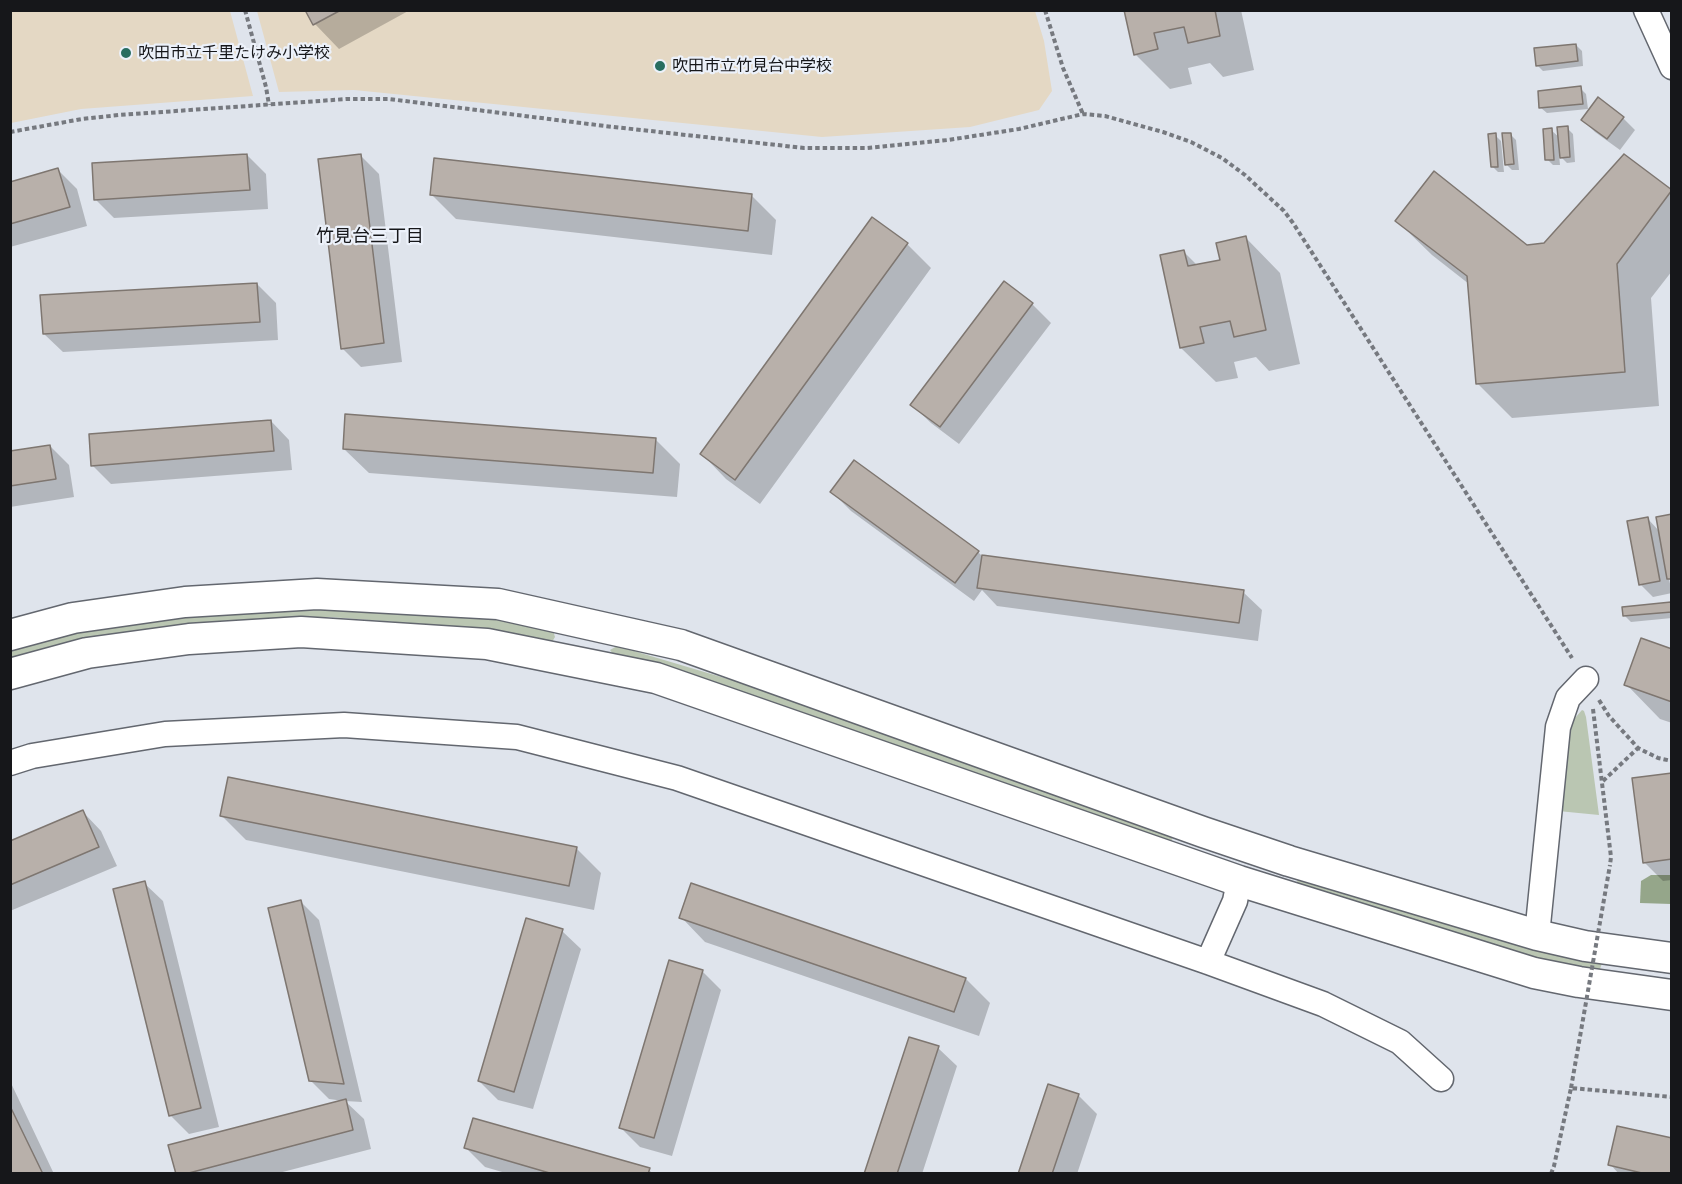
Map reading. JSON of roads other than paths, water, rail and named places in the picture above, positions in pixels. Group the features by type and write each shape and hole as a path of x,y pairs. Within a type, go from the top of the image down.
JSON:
{"street":[{"path":"1646,10 1671,67"},
{"path":"10,635 73,618 196,602 317,594 498,604 681,645 1247,848 1537,935 1585,946 1671,958"},
{"path":"10,674 87,653 189,639 301,632 487,644 656,678 1239,881 1534,973 1671,995"},
{"path":"1537,935 1558,727 1568,698 1586,679"},
{"path":"10,763 32,756 165,734 296,727 344,725 517,737 677,778 1323,1004 1400,1042 1441,1079"},
{"path":"1208,962 1235,901 1239,881"}],"place":[{"name":"吹田市立千里たけみ小学校","path":"126,53"},
{"name":"吹田市立竹見台中学校","path":"660,66"}],"district":[{"name":"竹見台三丁目","path":"370,237"}]}
